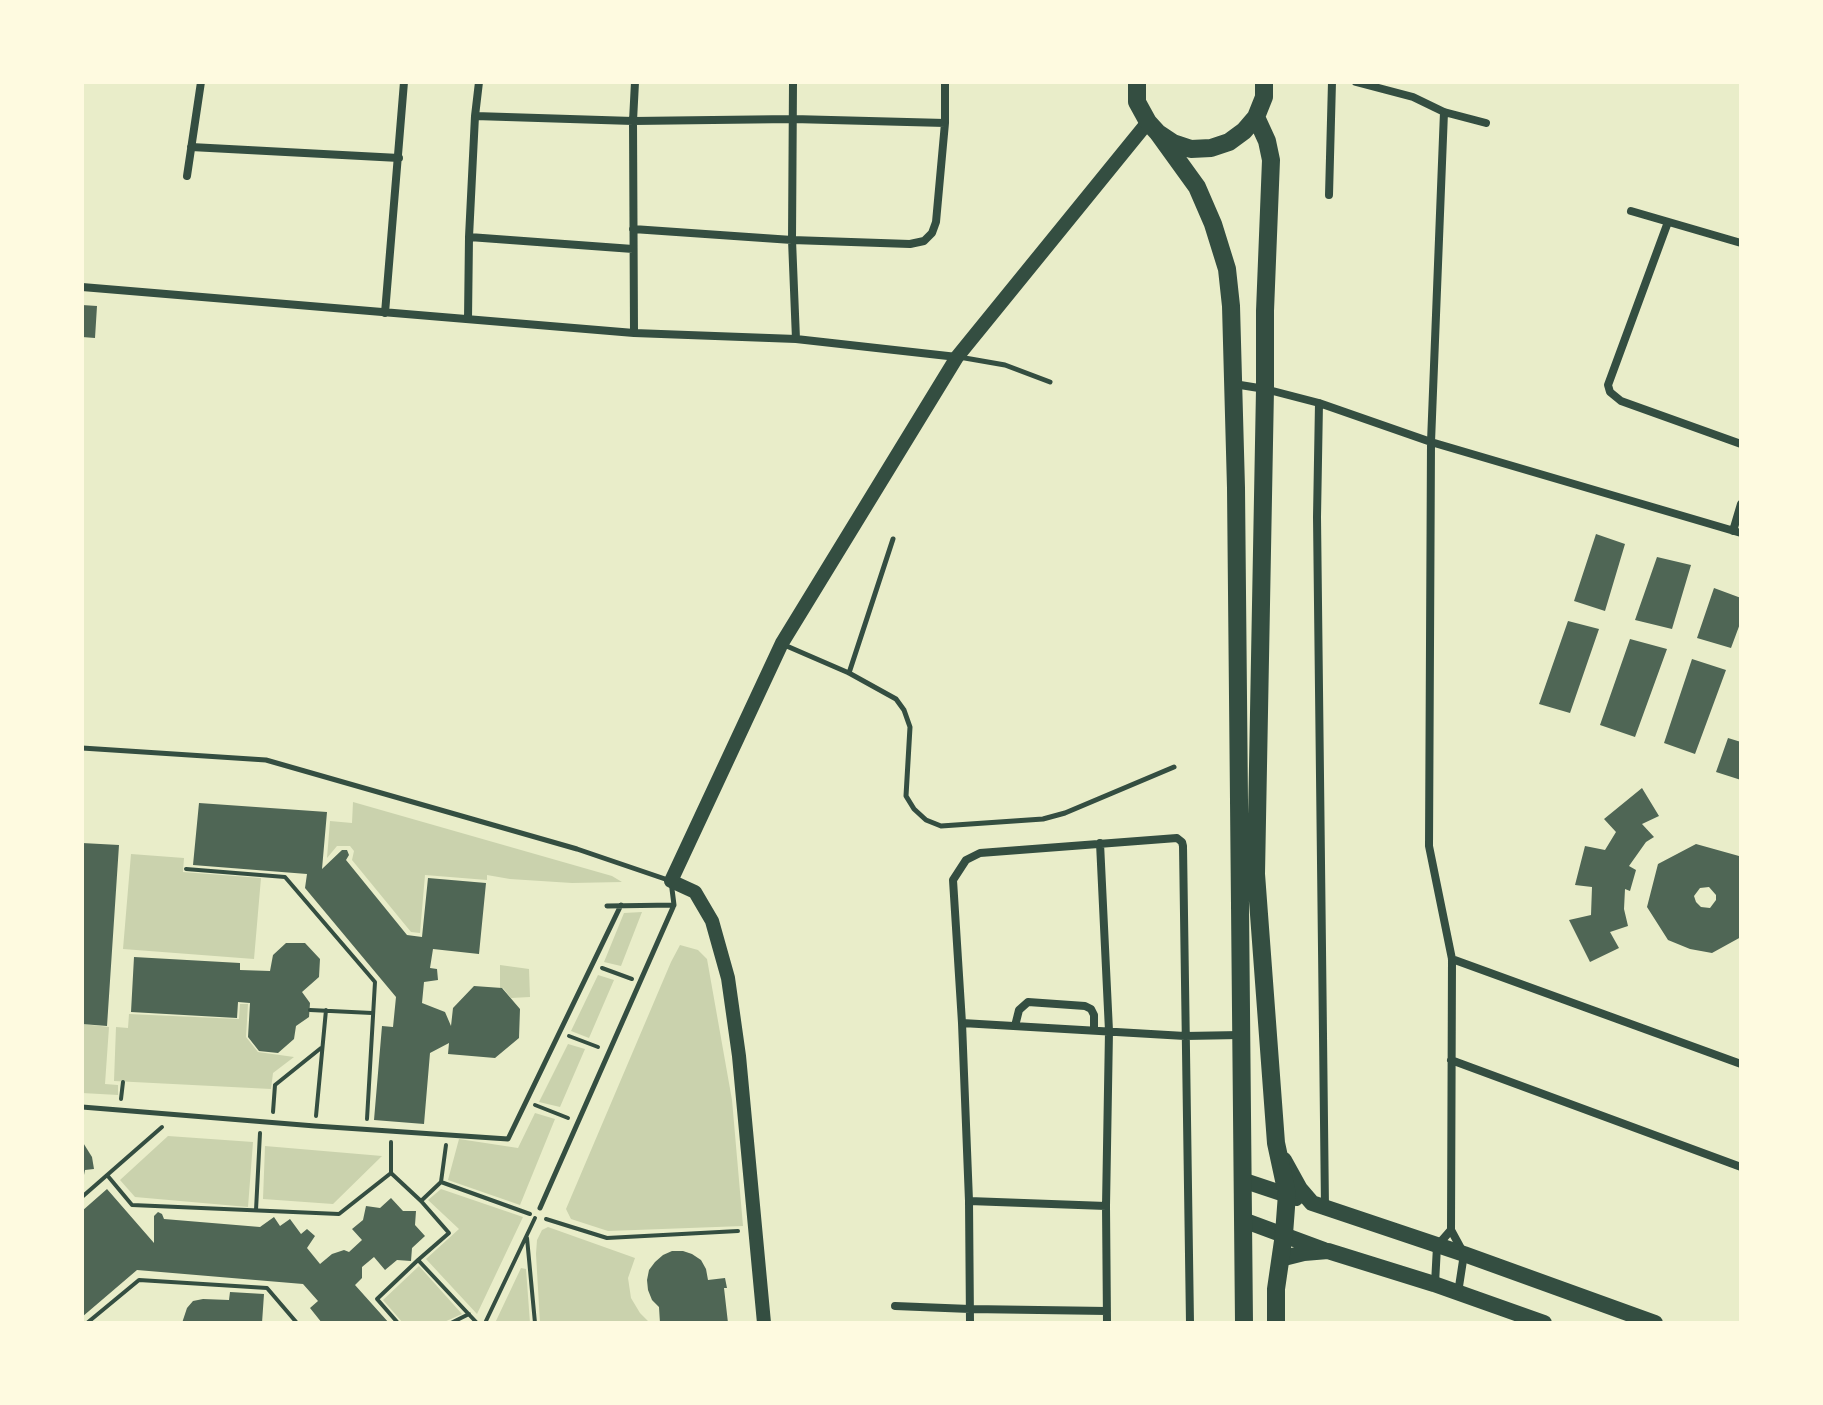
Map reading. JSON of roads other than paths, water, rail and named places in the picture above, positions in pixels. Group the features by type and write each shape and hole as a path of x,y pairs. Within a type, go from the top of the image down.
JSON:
{"main road":[{"path":"1125,82 1197,187 1227,269 1231,306 1244,1323"},
{"path":"1137,82 1137,102"},
{"path":"1153,127 1173,143 1191,149 1211,148 1229,142 1256,117 1264,89 1278,82"},
{"path":"1256,117 1267,141 1271,160 1265,311 1256,874 1276,1143 1287,1194 1276,1289 1276,1323"},
{"path":"1276,1143 1300,1189 1319,1206"},
{"path":"1242,1180 1464,1254 1655,1323"},
{"path":"1243,1220 1544,1323"},
{"path":"1280,1259 1328,1251"}],"street":[{"path":"187,176 201,82"},
{"path":"385,313 404,82"},
{"path":"468,319 469,237 479,82"},
{"path":"634,333 635,82"},
{"path":"793,82 792,240 796,339"},
{"path":"633,229 792,240 910,244 924,241 932,233 936,222 945,123 945,82"},
{"path":"1329,195 1332,82"},
{"path":"1356,82 1413,97 1444,112 1486,123"},
{"path":"1444,112 1431,442 1429,846 1452,959 1451,1230 1464,1254 1458,1293"},
{"path":"475,116 633,121 793,119 945,123"},
{"path":"764,1323 739,1056 728,978 712,921 695,892 671,881 782,643 957,357 1153,127"},
{"path":"191,147 399,158"},
{"path":"1631,211 1741,243"},
{"path":"1668,222 1608,385 1610,392 1621,401 1741,444"},
{"path":"469,237 633,249"},
{"path":"82,287 634,333 796,339 957,357"},
{"path":"1233,384 1319,403 1431,442 1737,532 1741,504"},
{"path":"1319,403 1319,1206"},
{"path":"970,1323 969,1201 953,880 966,860 980,853 1177,838 1182,842 1190,1323"},
{"path":"1100,843 1109,1031 1107,1323"},
{"path":"1452,959 1741,1064"},
{"path":"1015,1026 1019,1010 1028,1002 1085,1006 1094,1015 1094,1030"},
{"path":"962,1023 1185,1036 1241,1035"},
{"path":"1451,1060 1741,1167"},
{"path":"969,1201 1106,1206"},
{"path":"1434,1284 1437,1246 1451,1230"},
{"path":"895,1306 1107,1311"}],"lane":[{"path":"957,357 1005,365 1050,382"},
{"path":"849,673 893,539"},
{"path":"782,643 849,673 896,699 910,727 906,796 926,820 941,826 1043,819 1065,813 1174,767"},
{"path":"82,748 266,760 577,849 671,881 674,905 540,1208"},
{"path":"82,1107 508,1139 621,905"},
{"path":"607,906 674,905"}]}
